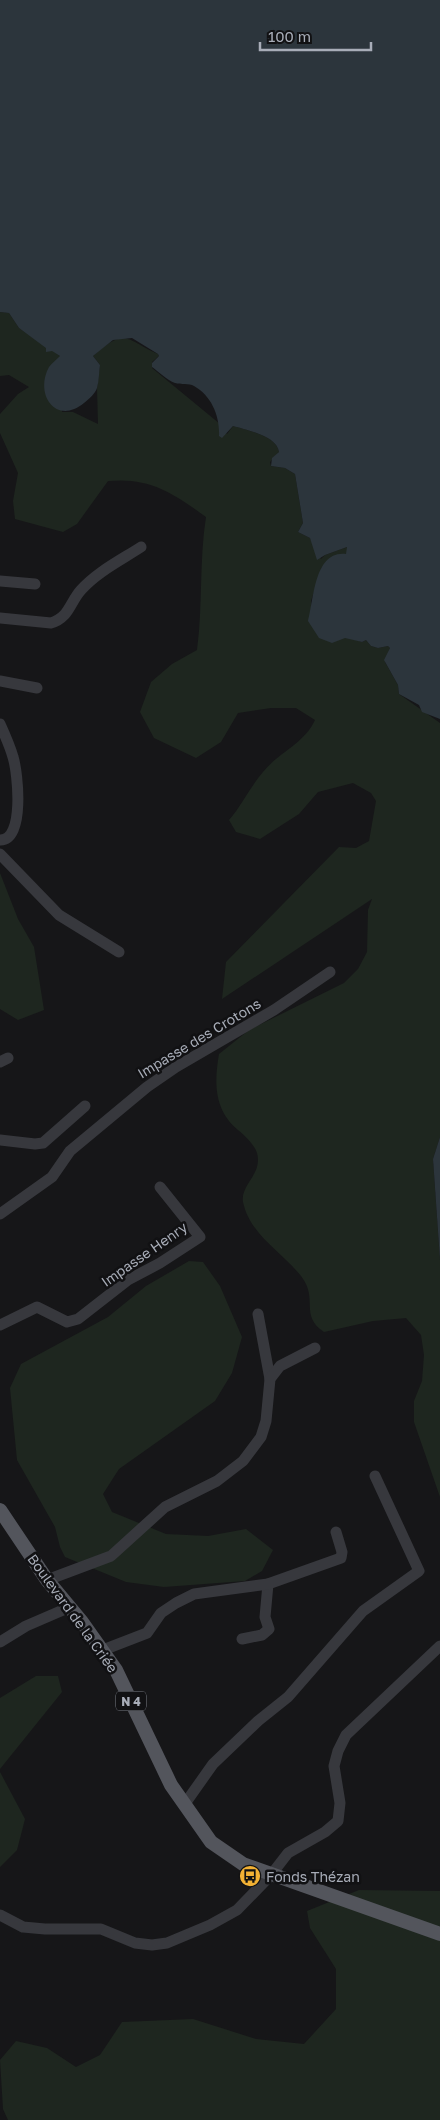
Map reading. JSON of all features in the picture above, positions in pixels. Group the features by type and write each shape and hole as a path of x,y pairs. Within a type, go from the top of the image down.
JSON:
{"main road":[{"name":"Boulevard de la Criée","path":"0,1510 47,1580 103,1650 116,1670 171,1785 212,1842 243,1864 440,1934"}],"street":[{"path":"0,618 51,623 59,621 65,616 79,592 88,582 141,547"},
{"path":"0,581 35,584"},
{"path":"0,681 37,688"},
{"path":"0,724 13,757 18,791 15,828 11,836 5,840 0,840"},
{"path":"0,854 59,915 119,952"},
{"name":"Impasse des Crotons","path":"0,1214 52,1177 70,1151 147,1087 176,1067 274,1010 330,972"},
{"path":"0,1140 35,1144 43,1143 85,1106"},
{"name":"Impasse Henry","path":"0,1325 37,1307 67,1322 78,1319 128,1280 160,1264 200,1237 160,1187"},
{"path":"47,1580 111,1556 165,1507 217,1482 243,1461 261,1436 266,1421 270,1379 258,1314"},
{"path":"270,1379 280,1366 315,1348"},
{"path":"184,1805 213,1764 258,1721 288,1698 363,1611 419,1571 375,1476"},
{"path":"103,1650 147,1633 161,1613 176,1602 194,1594 268,1584 341,1558 342,1552 336,1532"},
{"path":"242,1639 262,1635 268,1629 265,1617 268,1584"},
{"path":"0,1642 26,1626 70,1607"},
{"path":"0,1915 22,1926 45,1929 101,1929 135,1943 152,1945 185,1936 237,1910 271,1875 288,1853 318,1836 338,1821 340,1803 334,1766 338,1751 346,1736 440,1646"}],"shaded area":[{"path":"0,0 440,0 440,719 422,712 419,705 399,694 398,685 384,660 390,648 388,646 378,648 371,646 366,640 362,642 345,638 332,643 319,638 308,621 314,590 321,568 327,560 335,555 346,554 347,547 317,560 310,538 298,532 303,523 295,474 285,468 271,466 272,458 279,452 273,442 260,434 233,426 222,438 219,436 216,414 206,395 194,386 175,383 163,376 152,367 152,363 159,356 158,354 132,338 113,340 93,356 100,365 98,385 93,394 84,403 74,409 65,411 57,409 50,404 44,387 45,377 49,367 60,356 52,351 46,352 46,348 19,328 9,313 0,312"},
{"path":"0,312 9,313 19,328 60,356 62,412 73,412 98,424 97,388 100,365 93,356 113,341 126,338 158,354 159,356 152,362 152,368 220,424 227,434 233,426 260,434 273,442 279,452 270,462 271,466 285,468 295,474 303,523 298,532 310,538 321,559 325,555 347,547 347,554 322,567 311,601 312,609 332,642 345,637 362,642 366,640 371,646 378,648 388,646 390,648 385,662 398,685 399,694 440,723 440,1137 433,1159 440,1260 440,1497 414,1422 414,1401 422,1381 424,1355 421,1335 406,1318 373,1321 324,1332 317,1326 310,1313 309,1292 301,1276 259,1234 247,1214 243,1196 257,1167 257,1153 252,1143 224,1114 216,1086 219,1054 249,1030 344,983 358,969 367,952 368,910 372,899 222,999 226,962 339,847 356,848 369,841 376,801 371,793 353,783 318,792 299,814 260,839 236,832 229,820 269,765 298,742 315,720 296,708 271,708 238,713 221,742 196,758 154,738 140,712 151,682 172,664 197,650 202,550 206,517 160,488 149,484 123,480 108,481 77,524 63,532 15,519 13,501 18,473 0,433 0,414 18,394 29,387 9,375 0,376"},
{"path":"0,873 18,919 34,947 44,1010 18,1020 0,1009"},
{"path":"440,1137 440,1260 433,1159"},
{"path":"189,1261 203,1262 220,1286 242,1337 232,1373 215,1401 119,1469 103,1494 112,1512 166,1534 208,1536 246,1529 273,1550 262,1571 245,1581 164,1587 126,1582 65,1557 60,1547 55,1527 17,1460 10,1388 21,1364 108,1317 146,1286"},
{"path":"36,1676 58,1676 62,1692 0,1769 0,1698"},
{"path":"0,1772 25,1819 17,1850 0,1867"},
{"path":"359,1890 440,1891 440,2120 8,2120 3,2109 0,2060 16,2041 47,2048 76,2067 100,2055 122,2022 193,2019 256,2039 304,2044 336,2009 336,1969 310,1928 307,1911"}],"place":[{"name":"Fonds Thézan","path":"250,1876"}]}
